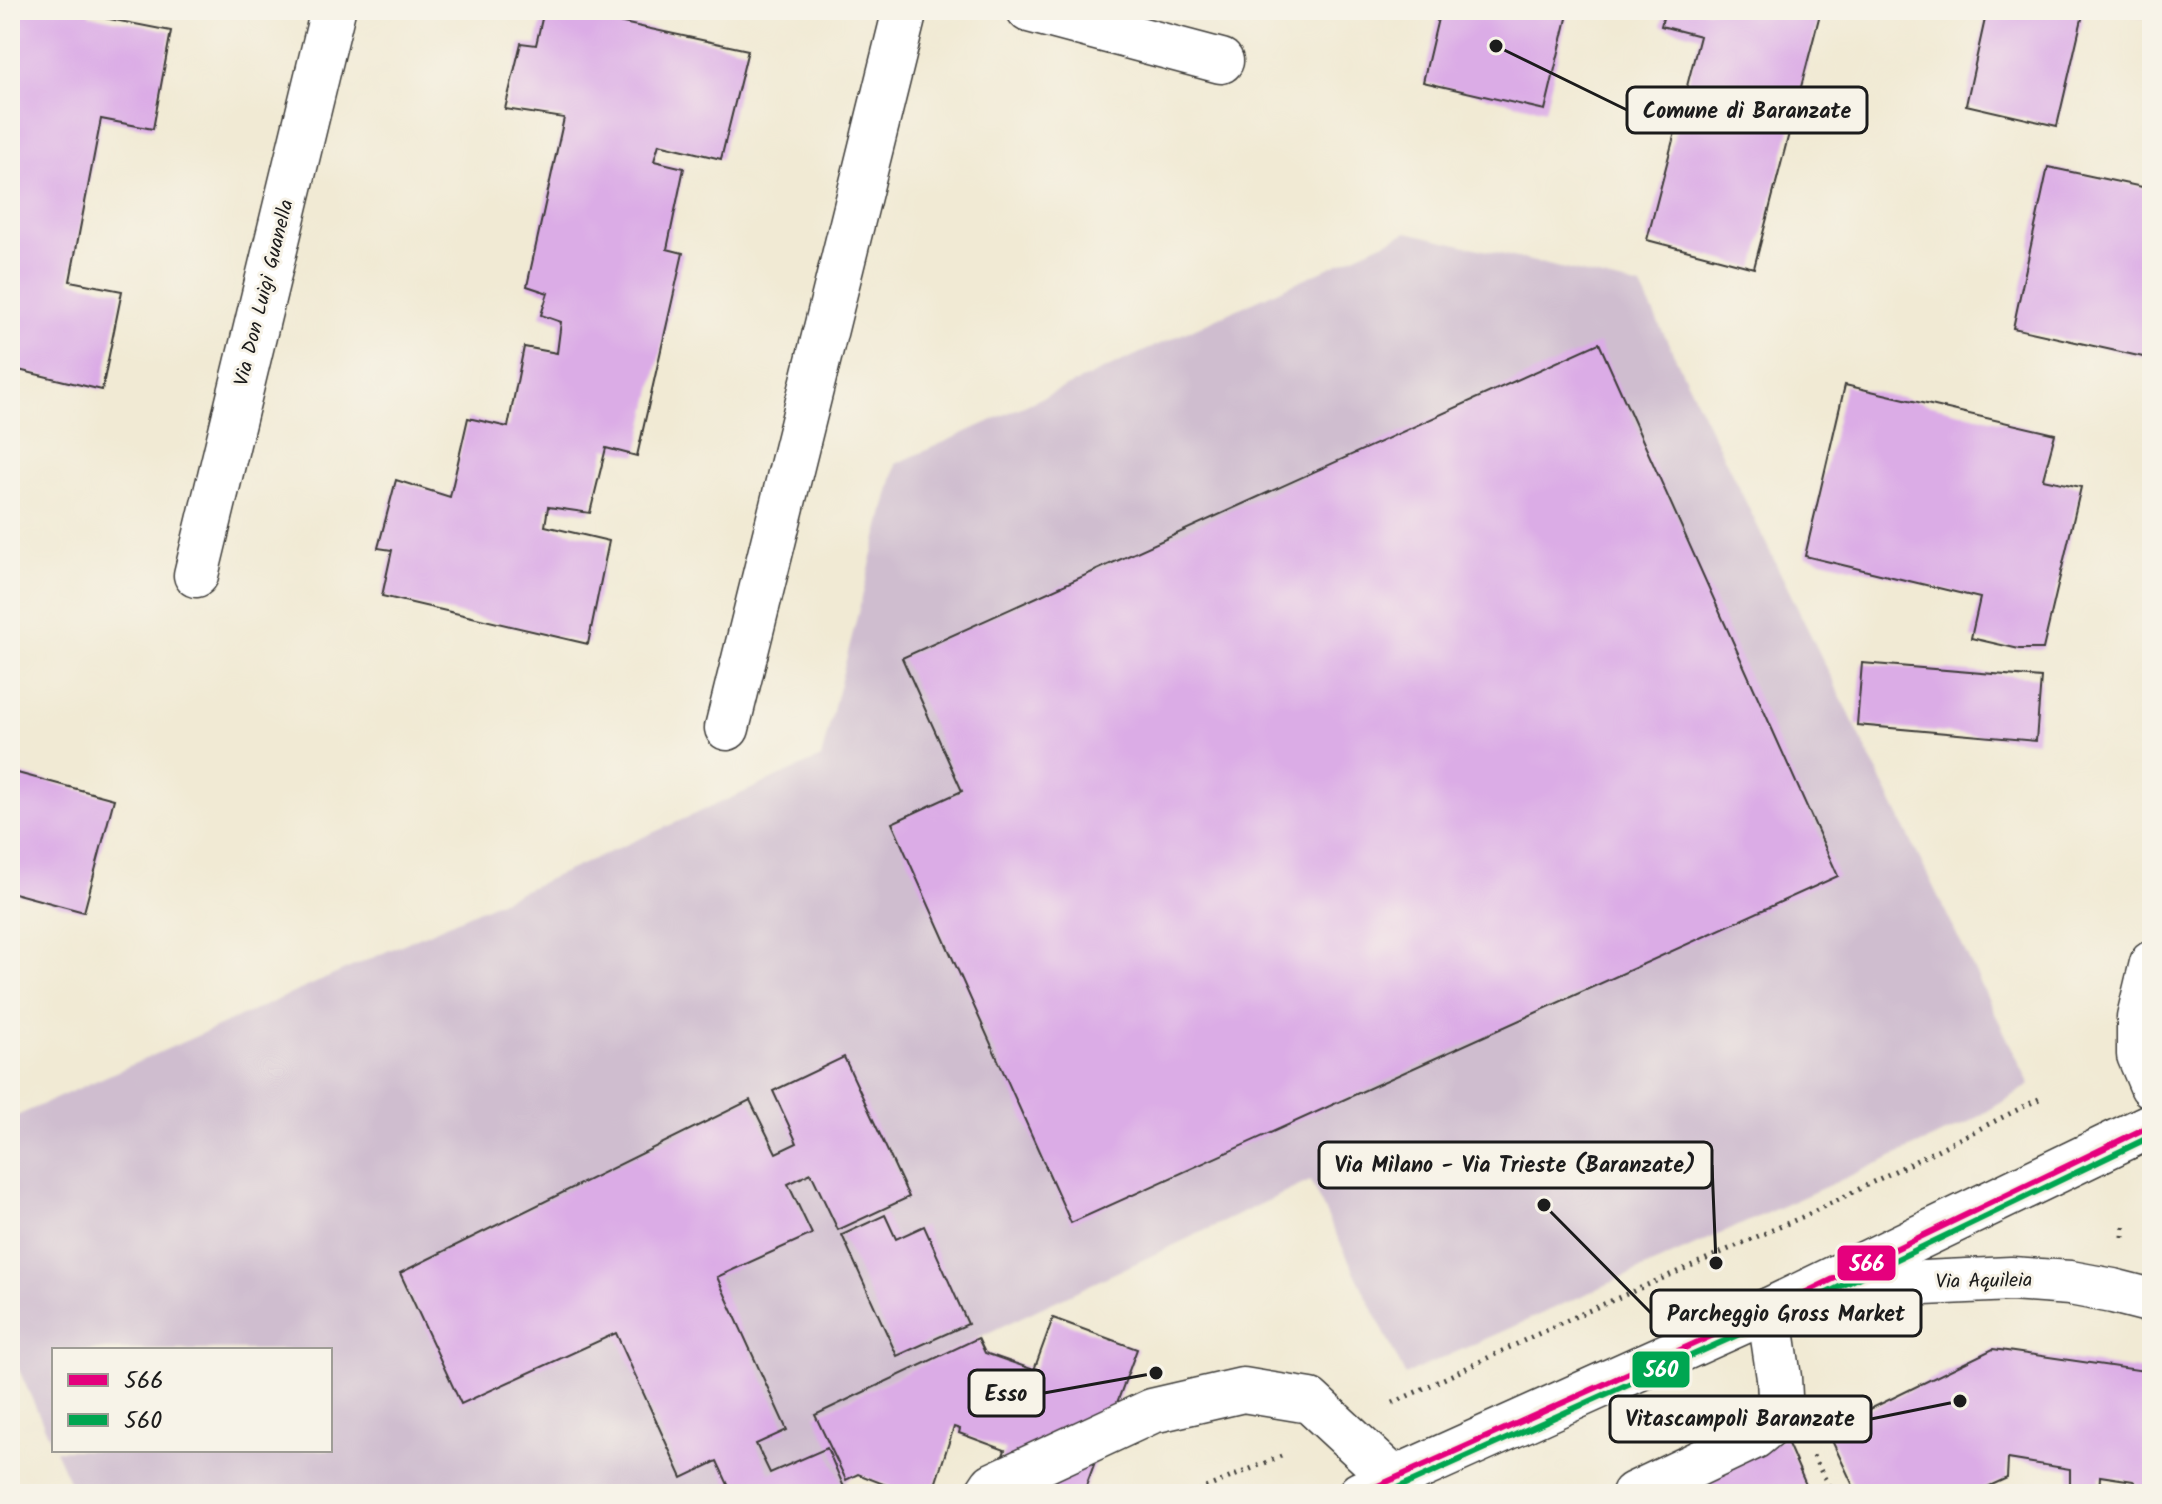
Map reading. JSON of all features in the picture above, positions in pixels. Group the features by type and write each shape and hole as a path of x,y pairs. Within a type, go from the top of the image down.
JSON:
{"street":[{"name":"Via Don Luigi Guanella","path":"196,575 333,10"},
{"path":"727,728 905,10"},
{"path":"1029,10 1221,61"},
{"path":"2152,963 2139,1017 2139,1055 2152,1086"},
{"path":"987,1494 993,1485 1152,1411 1243,1390 1310,1401 1339,1429 1377,1486 1769,1310 2152,1125"},
{"name":"Via Aquileia","path":"1769,1310 1924,1283 2011,1279 2070,1283 2152,1301"},
{"path":"1634,1494 1754,1437 1781,1415 1769,1310"}],"path":[{"path":"1191,1494 1296,1450 1563,1322 1811,1213 2043,1097"}],"shaded area":[{"path":"1407,232 1641,287 2030,1085 1968,1123 1405,1375 1310,1181 816,1414 852,1494 75,1494 56,1452 332,1452 332,1348 52,1348 52,1444 10,1350 10,1119 821,758 896,464"}],"building":[{"path":"10,10 90,10 89,15 171,31 153,129 101,119 70,281 122,291 102,390 10,368"},
{"path":"544,10 563,10 748,50 721,159 659,144 654,161 684,168 667,249 683,253 637,456 606,448 590,513 548,507 545,526 609,541 588,644 382,596 392,550 378,548 396,480 450,497 468,418 508,427 524,347 557,353 561,322 541,315 548,293 527,286 564,118 505,109 521,43 536,45"},
{"path":"1440,10 1569,10 1545,110 1423,82"},
{"path":"1665,10 1821,10 1754,268 1647,240 1700,36 1661,26"},
{"path":"1987,10 2084,10 2057,126 1966,105"},
{"path":"2113,10 2143,10 2142,18"},
{"path":"2048,167 2152,189 2152,359 2013,328"},
{"path":"1599,343 1838,876 1071,1223 892,823 962,791 902,658"},
{"path":"1845,385 2055,434 2043,479 2081,487 2043,649 2019,649 1971,638 1980,598 1805,556"},
{"path":"1862,663 2041,678 2036,741 1857,725"},
{"path":"10,771 114,799 84,912 10,892"},
{"path":"844,1057 909,1197 838,1230 811,1173 788,1184 812,1234 717,1277 787,1430 756,1444 770,1473 827,1448 847,1494 725,1494 731,1491 717,1461 682,1478 616,1333 461,1404 400,1273 750,1100 776,1153 797,1143 773,1091"},
{"path":"885,1215 896,1239 924,1226 968,1324 897,1356 842,1235"},
{"path":"1053,1318 1137,1349 1083,1494 989,1494 1005,1450 959,1433 960,1429 954,1427 932,1494 909,1494 858,1474 846,1480 815,1415 978,1338 985,1353 1034,1370"},
{"path":"1993,1349 2152,1372 2152,1494 2142,1494 2141,1488 2133,1481 2100,1476 2099,1494 2070,1491 2070,1469 2008,1459 2007,1478 1972,1494 1857,1494 1827,1430"},
{"path":"1785,1437 1810,1494 1658,1494"}],"transit line":[{"name":"566","path":"1360,1494 1769,1310 2152,1125"},
{"name":"560","path":"1384,1494 1773,1319 2152,1136"}],"place":[{"name":"Comune di Baranzate","path":"1496,46"},
{"name":"Parcheggio Gross Market","path":"1544,1205"},
{"name":"Via Milano - Via Trieste (Baranzate)","path":"1716,1263"},
{"name":"Esso","path":"1156,1373"},
{"name":"Vitascampoli Baranzate","path":"1960,1401"}]}
